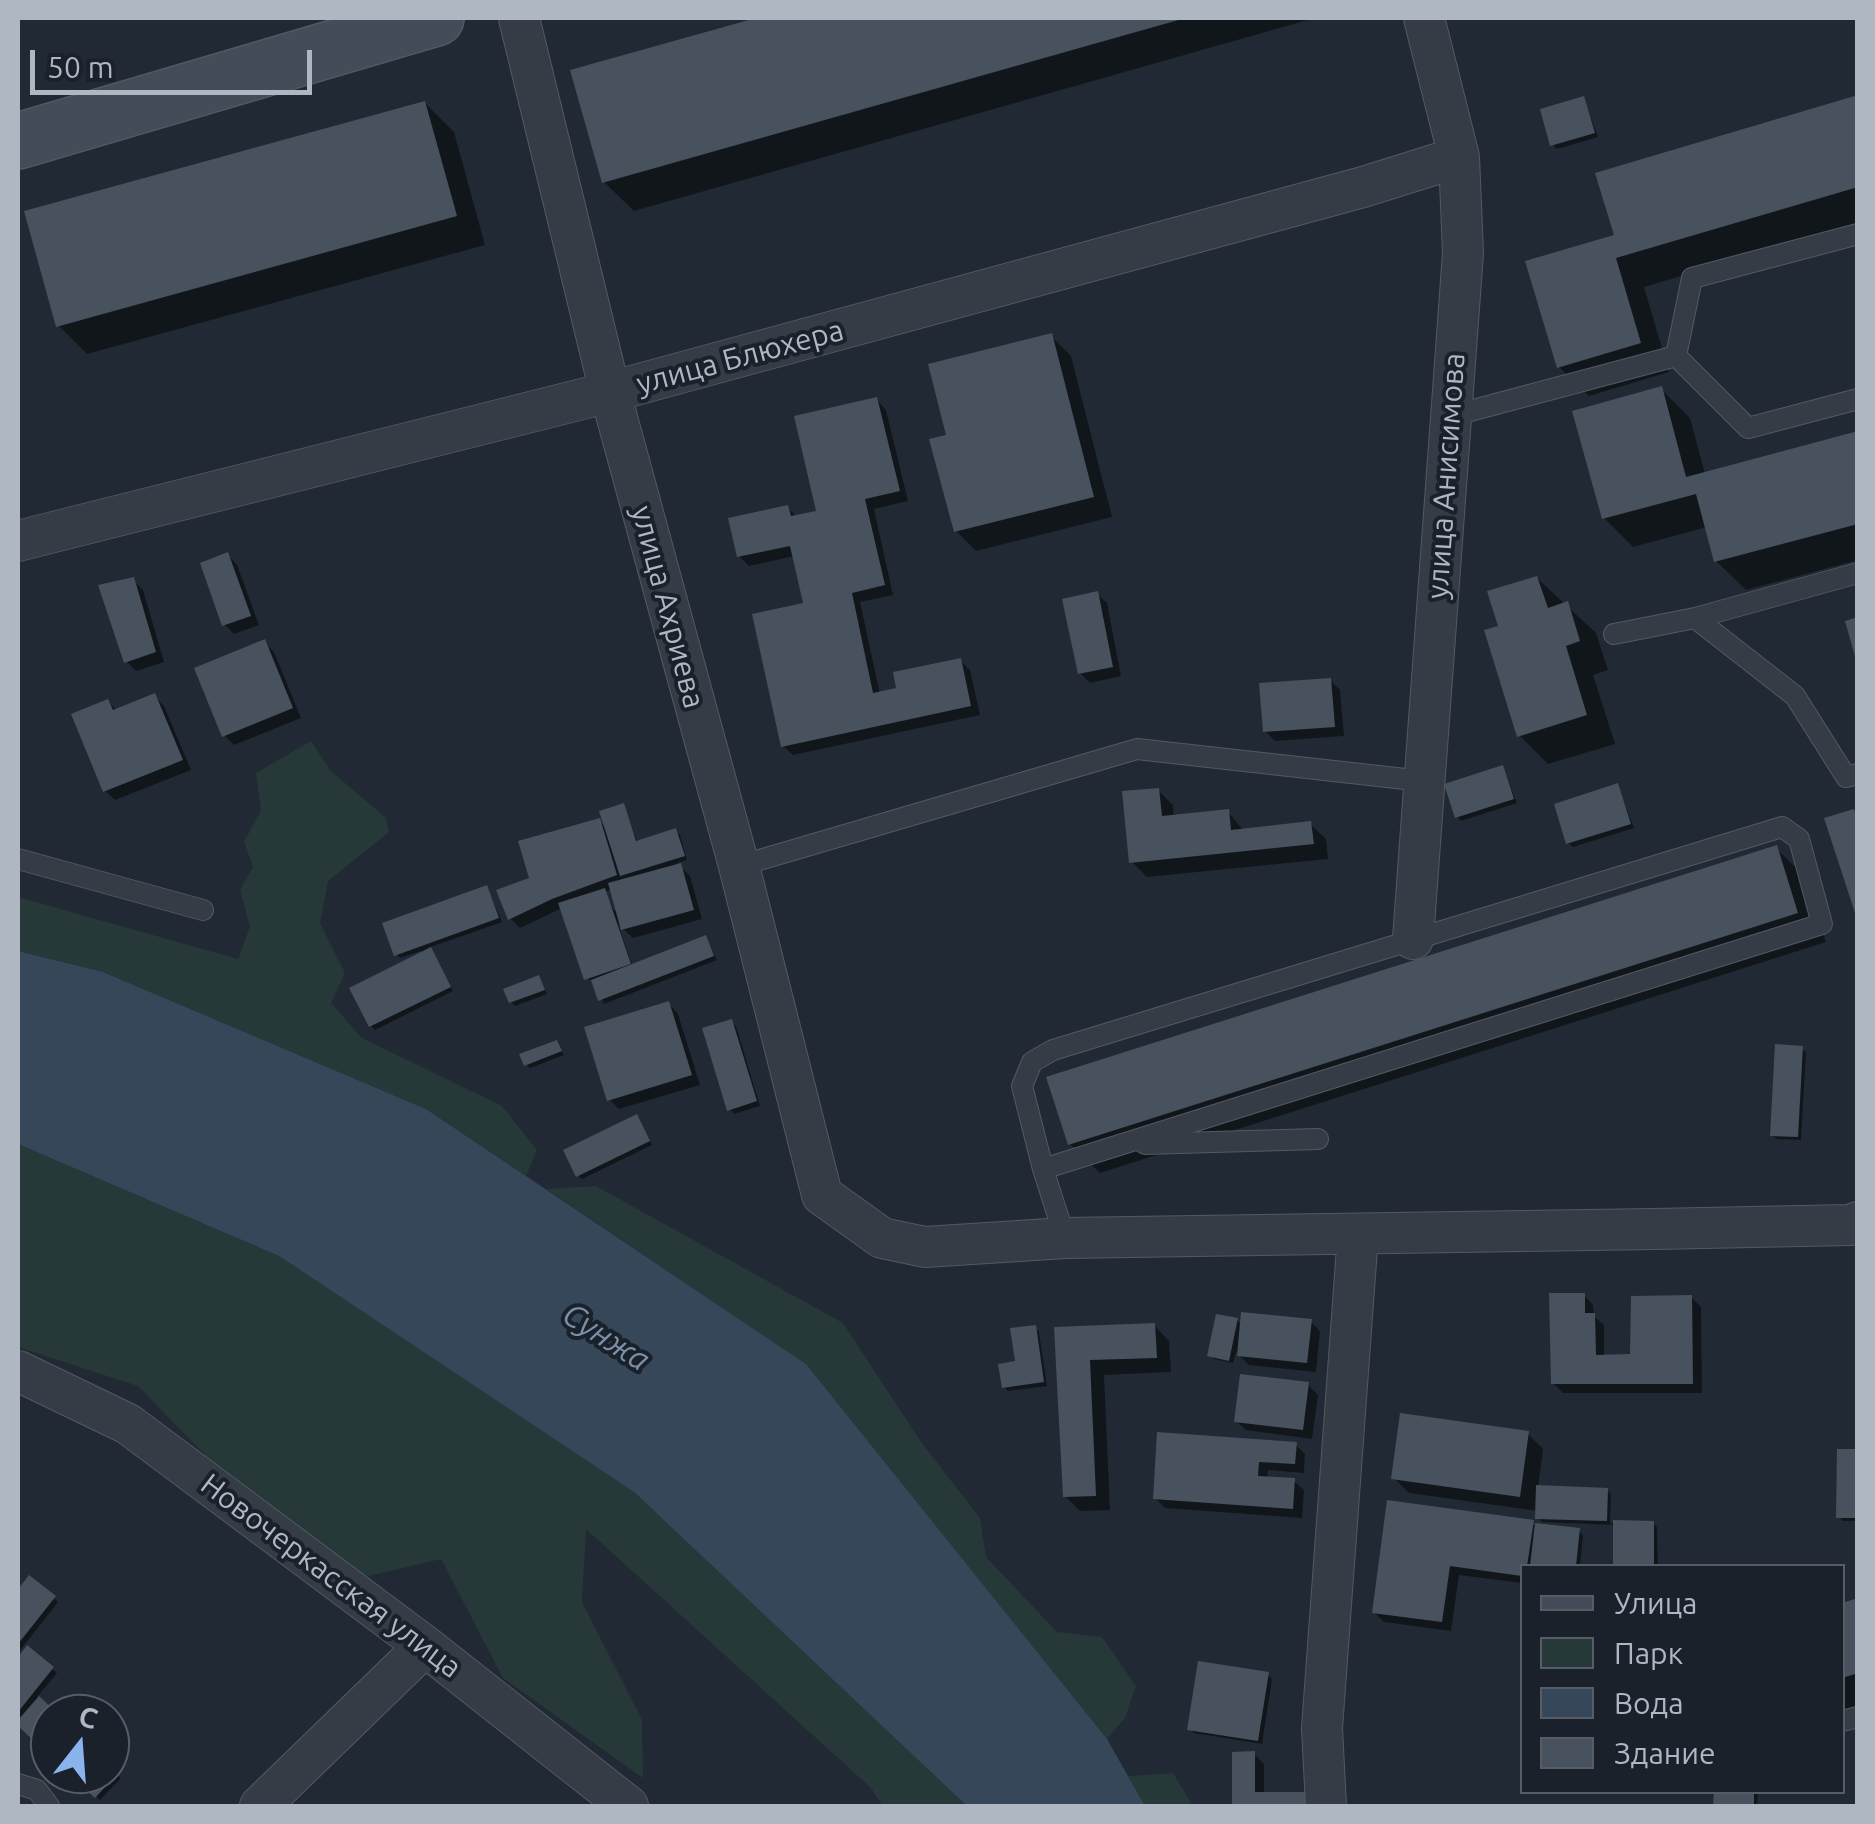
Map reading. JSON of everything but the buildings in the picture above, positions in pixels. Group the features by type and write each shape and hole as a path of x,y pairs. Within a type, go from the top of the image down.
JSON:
{"street":[{"path":"18,141 436,18"},
{"name":"улица Ахриева","path":"519,18 610,392 822,1195 882,1238 925,1247 1065,1238"},
{"name":"улица Анисимова","path":"1413,939 1464,254 1459,157 1424,18"},
{"name":"улица Блюхера","path":"18,541 610,392 1459,157"},
{"path":"1065,1238 1858,1222"},
{"path":"1326,1806 1322,1728 1358,1234"},
{"name":"Новочеркасская улица","path":"18,1371 128,1424 425,1646 628,1806"},
{"path":"260,1806 425,1646"}],"lane":[{"path":"1676,356 1692,278 1858,234"},
{"path":"1451,416 1676,356"},
{"path":"1676,356 1748,428 1858,399"},
{"path":"1614,634 1695,618 1858,572"},
{"path":"1695,618 1795,696 1846,777 1858,774"},
{"path":"738,866 1137,749 1423,780"},
{"path":"1043,1169 1822,924 1798,839 1782,827 1054,1050 1032,1062 1022,1086 1043,1169 1065,1238"},
{"path":"18,859 203,910"},
{"path":"1120,1145 1318,1139"},
{"path":"18,1784 37,1790 49,1806"}],"green space":[{"path":"311,741 330,770 386,818 389,832 328,881 320,923 345,973 331,1003 362,1038 502,1106 537,1150 526,1176 426,1109 103,972 18,951 18,897 238,959 250,927 240,890 253,867 244,842 261,810 256,773"},
{"path":"18,1144 279,1256 634,1492 967,1806 883,1806 871,1788 586,1529 582,1602 642,1720 643,1778 503,1678 441,1559 364,1577 209,1459 138,1386 18,1347"},
{"path":"596,1186 843,1323 921,1442 980,1518 986,1557 1057,1632 1102,1637 1136,1686 1125,1718 1107,1739 806,1364 546,1189"},
{"path":"1173,1773 1193,1806 1145,1806 1128,1776"}],"water":[{"name":"Сунжа","path":"18,951 103,972 426,1109 806,1364 1107,1739 1145,1806 967,1806 634,1492 279,1256 18,1144"}]}
